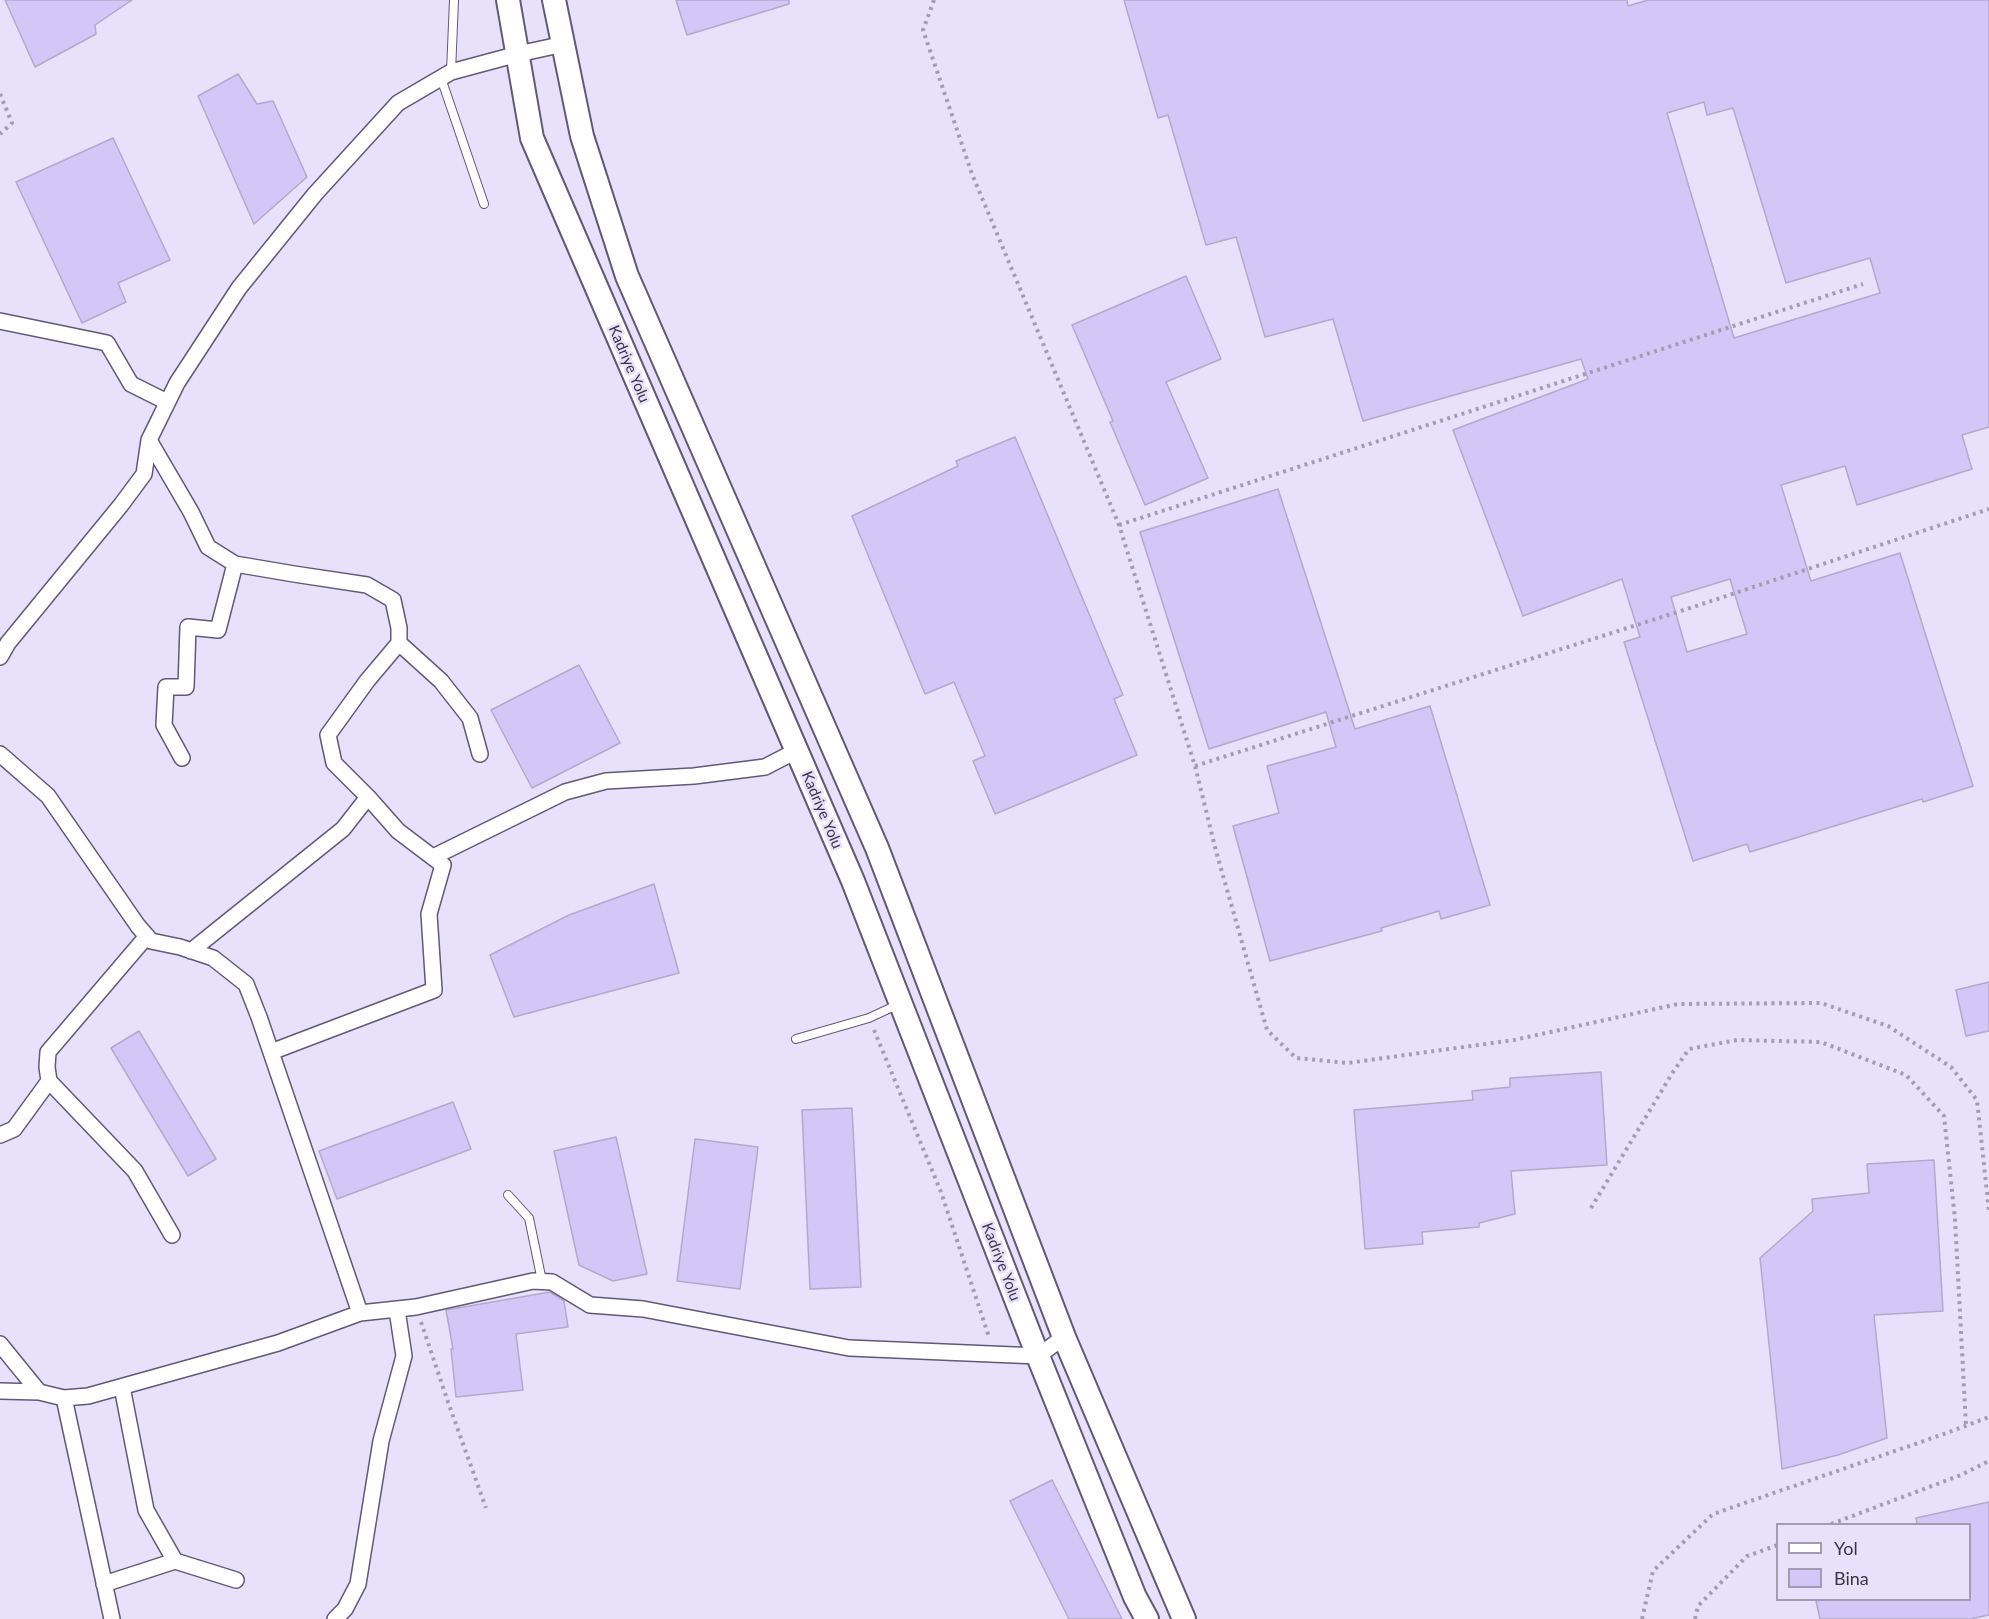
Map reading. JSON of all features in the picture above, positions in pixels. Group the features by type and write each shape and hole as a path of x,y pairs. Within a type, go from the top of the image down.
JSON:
{"main road":[{"name":"Kadriye Yolu","path":"508,0 532,138 853,881 1038,1356 1135,1597 1147,1619"},
{"path":"554,0 582,136 627,276 877,848 1064,1337 1184,1619"}],"street":[{"path":"0,657 8,643 121,506 144,474 149,440 167,402 239,288 315,194 398,103 446,74 564,44"},
{"path":"0,321 106,343 131,384 167,402"},
{"path":"149,440 191,512 208,547 235,564 367,585 393,600 399,628 399,643 367,681 328,735 334,763 398,831 443,865 429,914 434,990 271,1052"},
{"path":"182,758 164,725 166,687 186,687 188,627 218,630 235,564"},
{"path":"399,643 441,681 470,718 480,754"},
{"path":"433,857 565,792 606,781 694,776 765,767 796,751"},
{"path":"0,754 48,796 138,926 151,941 213,958 246,984 360,1313"},
{"path":"191,951 343,829 368,797"},
{"path":"147,936 48,1052 47,1067 50,1081 135,1171 172,1235"},
{"path":"0,1135 14,1129 50,1081"},
{"path":"0,1390 39,1392 64,1398 88,1396 278,1343 360,1313 416,1307 533,1281 552,1282 590,1305 643,1309 849,1348 1038,1356 1064,1337"},
{"path":"335,1619 345,1610 358,1584 381,1441 404,1356 397,1310"},
{"path":"0,1344 39,1392"},
{"path":"122,1387 146,1510 175,1561"},
{"path":"64,1398 112,1619"},
{"path":"104,1584 175,1561 236,1580"}],"lane":[{"path":"453,0 446,74 484,204"},
{"path":"796,1039 869,1018 900,1003"},
{"path":"508,1195 529,1218 542,1281"}],"path":[{"path":"934,0 923,30 972,174 1119,525 1195,766 1216,851 1267,1030 1296,1058 1348,1063 1514,1040 1678,1005 1821,1003 1888,1026 1951,1067 1977,1100 1989,1212"},
{"path":"0,94 12,123 0,134"},
{"path":"1119,525 1863,284"},
{"path":"1195,766 1690,608 1989,509"},
{"path":"869,1018 941,1192 996,1355"},
{"path":"1591,1208 1672,1072 1689,1049 1737,1040 1821,1042 1906,1075 1944,1116 1955,1219 1966,1426"},
{"path":"416,1307 447,1402 486,1508"},
{"path":"1642,1619 1653,1571 1713,1514 1989,1417"},
{"path":"1834,1523 1961,1475 1989,1461"},
{"path":"1695,1619 1698,1606 1747,1556 1776,1546"}],"building":[{"path":"5,0 132,0 95,25 96,34 35,67"},
{"path":"676,0 789,0 789,4 687,35"},
{"path":"1124,0 1627,0 1628,6 1648,0 1989,0 1989,427 1962,435 1972,469 1857,505 1845,466 1781,485 1811,581 1900,553 1973,786 1923,802 1922,799 1750,852 1747,844 1693,861 1624,642 1640,637 1622,579 1523,616 1453,430 1588,379 1581,359 1363,421 1333,319 1265,337 1236,237 1206,245 1168,115 1158,118","holes":["1704,102 1707,115 1733,108 1786,283 1870,258 1880,293 1734,338 1667,113","1730,579 1747,634 1687,652 1671,597"]},
{"path":"238,74 257,104 273,101 307,177 254,224 198,96"},
{"path":"113,138 170,260 118,283 126,302 82,323 16,182"},
{"path":"1186,276 1221,359 1166,382 1208,478 1145,505 1110,422 1113,421 1072,325"},
{"path":"1015,437 1123,695 1114,699 1137,755 995,814 973,761 985,756 954,682 925,694 852,516 958,466 956,461"},
{"path":"1278,489 1355,729 1430,706 1490,905 1441,919 1439,911 1381,928 1382,931 1270,961 1233,826 1279,813 1267,766 1336,747 1326,712 1209,749 1140,532"},
{"path":"579,665 620,743 532,788 491,710"},
{"path":"654,884 679,973 514,1017 490,955 569,915"},
{"path":"1989,982 1989,1031 1966,1036 1956,990"},
{"path":"139,1031 216,1159 188,1176 111,1048"},
{"path":"1601,1072 1607,1165 1511,1171 1515,1214 1479,1223 1479,1227 1422,1232 1423,1244 1365,1249 1354,1110 1473,1100 1472,1091 1510,1087 1510,1078"},
{"path":"453,1102 471,1149 337,1199 319,1151"},
{"path":"852,1108 861,1287 810,1289 802,1110"},
{"path":"616,1137 647,1274 613,1281 579,1265 554,1151"},
{"path":"695,1139 758,1147 740,1289 677,1281"},
{"path":"1934,1160 1943,1311 1874,1315 1887,1438 1838,1455 1782,1469 1760,1258 1813,1211 1812,1199 1869,1193 1867,1164"},
{"path":"550,1292 564,1301 568,1327 516,1334 523,1390 456,1397 451,1349 453,1349 446,1310"},
{"path":"1052,1480 1122,1619 1069,1619 1010,1501"},
{"path":"1989,1502 1989,1615 1970,1619 1820,1619 1816,1601 1971,1601 1971,1523 1917,1523 1916,1518"}]}
